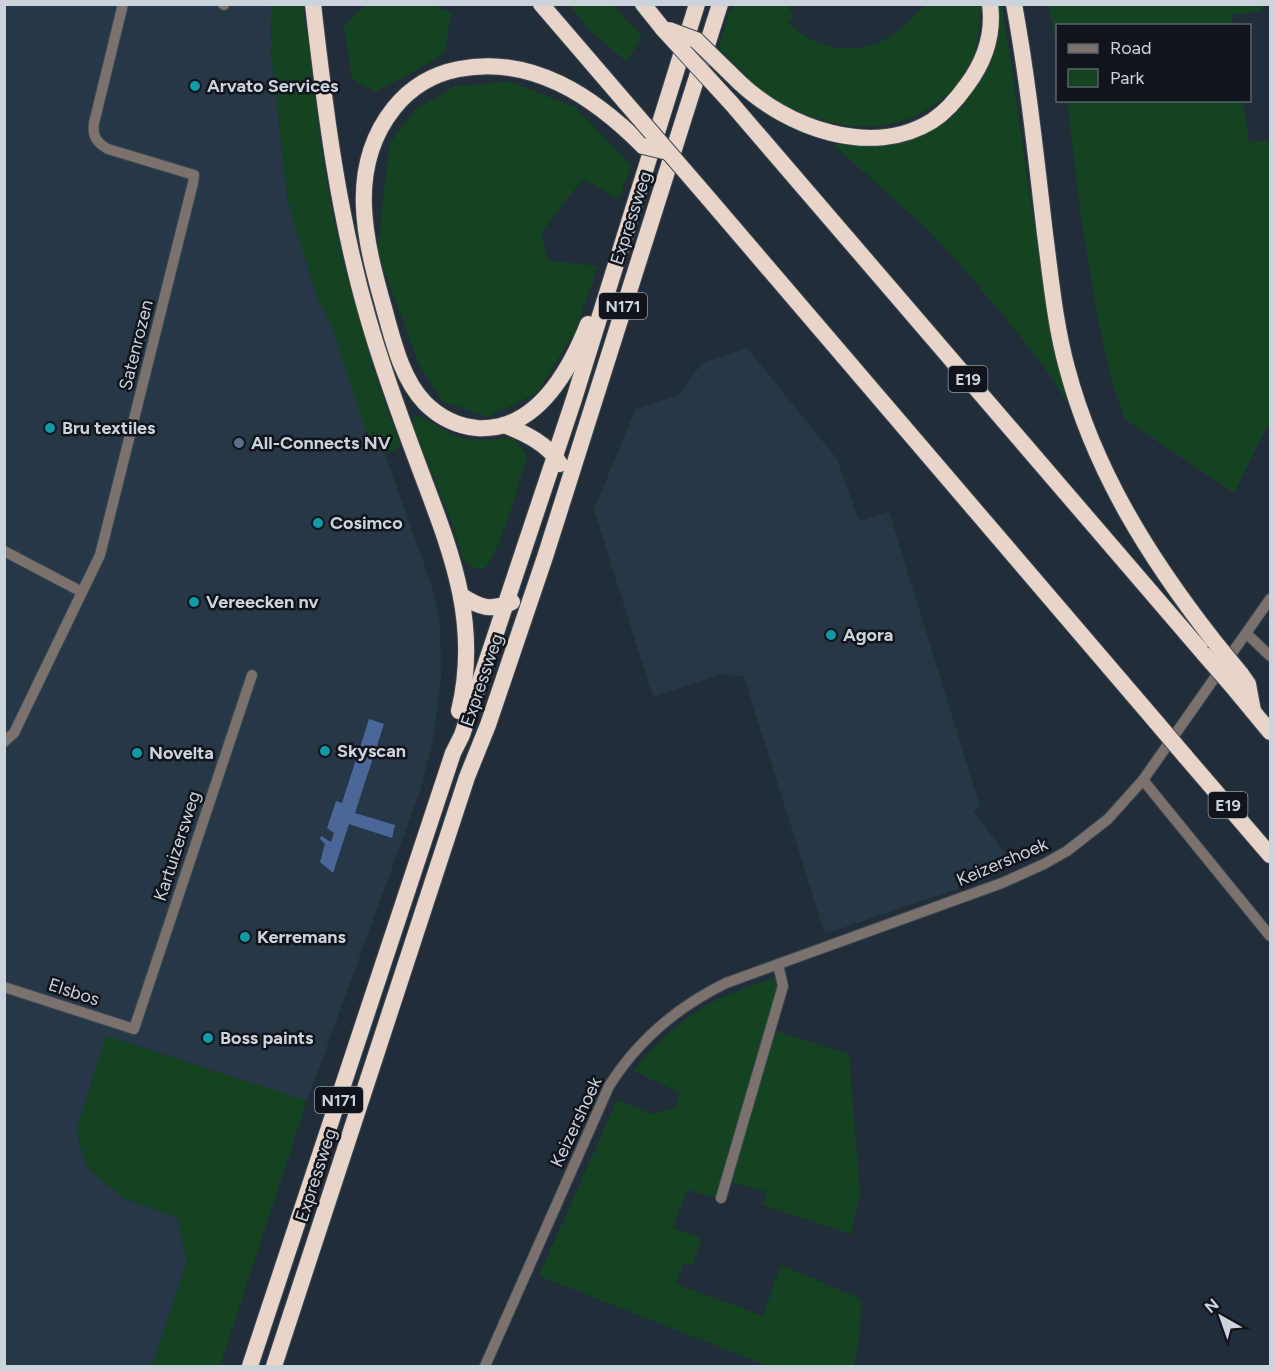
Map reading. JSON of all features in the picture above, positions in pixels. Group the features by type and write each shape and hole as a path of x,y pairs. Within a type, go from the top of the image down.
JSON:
{"highway":[{"path":"313,4 323,97 340,204 350,249 368,317 396,406 449,547 462,596 466,657 465,686 454,732 453,753"},
{"name":"E19","path":"541,4 1270,855"},
{"name":"Expressweg","path":"250,1366 453,753 462,735 555,456 697,4"},
{"name":"Expressweg","path":"273,1366 467,777 488,725 533,590 720,4"},
{"path":"663,29 696,40 739,82 765,104 785,116 841,136 865,137 908,132 932,121 955,102 974,76 986,51 992,17 990,4"},
{"path":"1014,4 1028,89 1055,316 1075,395 1095,450 1124,509 1209,648"},
{"name":"E19","path":"647,9 1209,648 1236,680 1253,711 1270,732"},
{"path":"616,263 564,373 543,401 520,418 487,429 472,428 445,419 424,402 406,376 393,342 368,244 364,182 368,158 375,138 386,118 411,91 437,76 475,66 498,66 525,70 575,90 620,123 643,146 669,152"},
{"path":"504,425 529,435 555,456 569,477"},
{"path":"462,596 479,607 494,608 533,590"}],"street":[{"name":"Satenrozen","path":"4,742 14,733 100,555 194,175 108,149 94,135 94,123 123,4"},
{"path":"4,551 82,592"},
{"name":"Keizershoek","path":"485,1366 609,1086 626,1060 643,1041 666,1021 704,994 726,983 1002,883 1044,864 1092,833 1108,819 1143,780 1270,599"},
{"path":"1247,634 1270,656"},
{"name":"Kartuizersweg","path":"134,1029 252,675"},
{"path":"1143,780 1270,936"},
{"path":"721,1198 783,986 778,964"},
{"name":"Elsbos","path":"4,987 134,1029"}],"shaded area":[{"path":"5,5 272,5 271,47 288,203 318,299 332,326 369,440 385,454 432,587 440,623 441,678 433,739 420,791 307,1101 106,1036 77,1130 81,1150 89,1169 124,1199 178,1218 187,1262 152,1366 5,1366"},
{"path":"747,348 837,459 859,521 889,512 980,807 974,812 1014,865 986,879 825,934 744,677 721,674 653,697 594,510 635,410 678,395 702,363"}],"green space":[{"path":"367,4 430,5 451,13 445,52 414,72 375,92 352,79 344,26"},
{"path":"272,5 303,5 321,143 335,225 364,338 401,447 385,454 369,441 332,326 318,299 288,203 271,47"},
{"path":"570,5 612,5 642,36 627,62 589,30"},
{"path":"737,5 787,5 794,16 788,23 799,32 837,48 851,48 865,47 891,36 926,5 981,5 978,36 971,62 962,78 943,99 905,120 881,125 858,126 834,123 810,116 767,94 747,79 748,77 719,49 729,12"},
{"path":"996,5 1002,5 1047,311 1059,370 1069,400 1066,401 1053,379 1013,327 959,263 926,228 835,146 837,144 885,146 932,130 948,120 963,106 985,75 991,58"},
{"path":"1049,5 1261,5 1261,11 1231,15 1233,24 1056,24 1056,44"},
{"path":"510,82 575,107 631,165 619,199 583,179 541,232 547,260 598,266 575,331 537,393 488,417 442,401 419,364 377,251 390,143 415,110 455,86"},
{"path":"1067,102 1243,102 1249,141 1270,141 1270,420 1234,493 1126,420 1113,386 1098,319 1081,216"},
{"path":"418,416 453,435 466,439 515,439 526,454 526,461 502,534 484,569 472,567 462,556 451,521 414,427 413,417"},
{"path":"777,976 775,1005 717,1198 687,1190 673,1228 701,1239 693,1265 684,1263 676,1284 763,1316 781,1265 861,1299 860,1333 854,1366 768,1366 539,1276 617,1100 652,1114 675,1108 681,1093 633,1071 669,1033 689,1017 727,995"},
{"path":"775,1031 849,1054 860,1193 851,1234 762,1205 767,1192 731,1182"},
{"path":"106,1036 307,1101 220,1366 152,1366 187,1262 178,1218 124,1199 89,1169 81,1150 77,1130"}],"water":[{"path":"369,719 384,724 355,813 395,825 392,838 349,824 333,873 320,862 325,844 320,839 321,836 331,842 334,833 327,828 336,801 342,803"}],"place":[{"name":"Arvato Services","path":"195,86"},
{"name":"Bru textiles","path":"50,428"},
{"name":"All-Connects NV","path":"239,443"},
{"name":"Cosimco","path":"318,523"},
{"name":"Vereecken nv","path":"194,602"},
{"name":"Agora","path":"831,635"},
{"name":"Skyscan","path":"325,751"},
{"name":"Novelta","path":"137,753"},
{"name":"Kerremans","path":"245,937"},
{"name":"Boss paints","path":"208,1038"}]}
